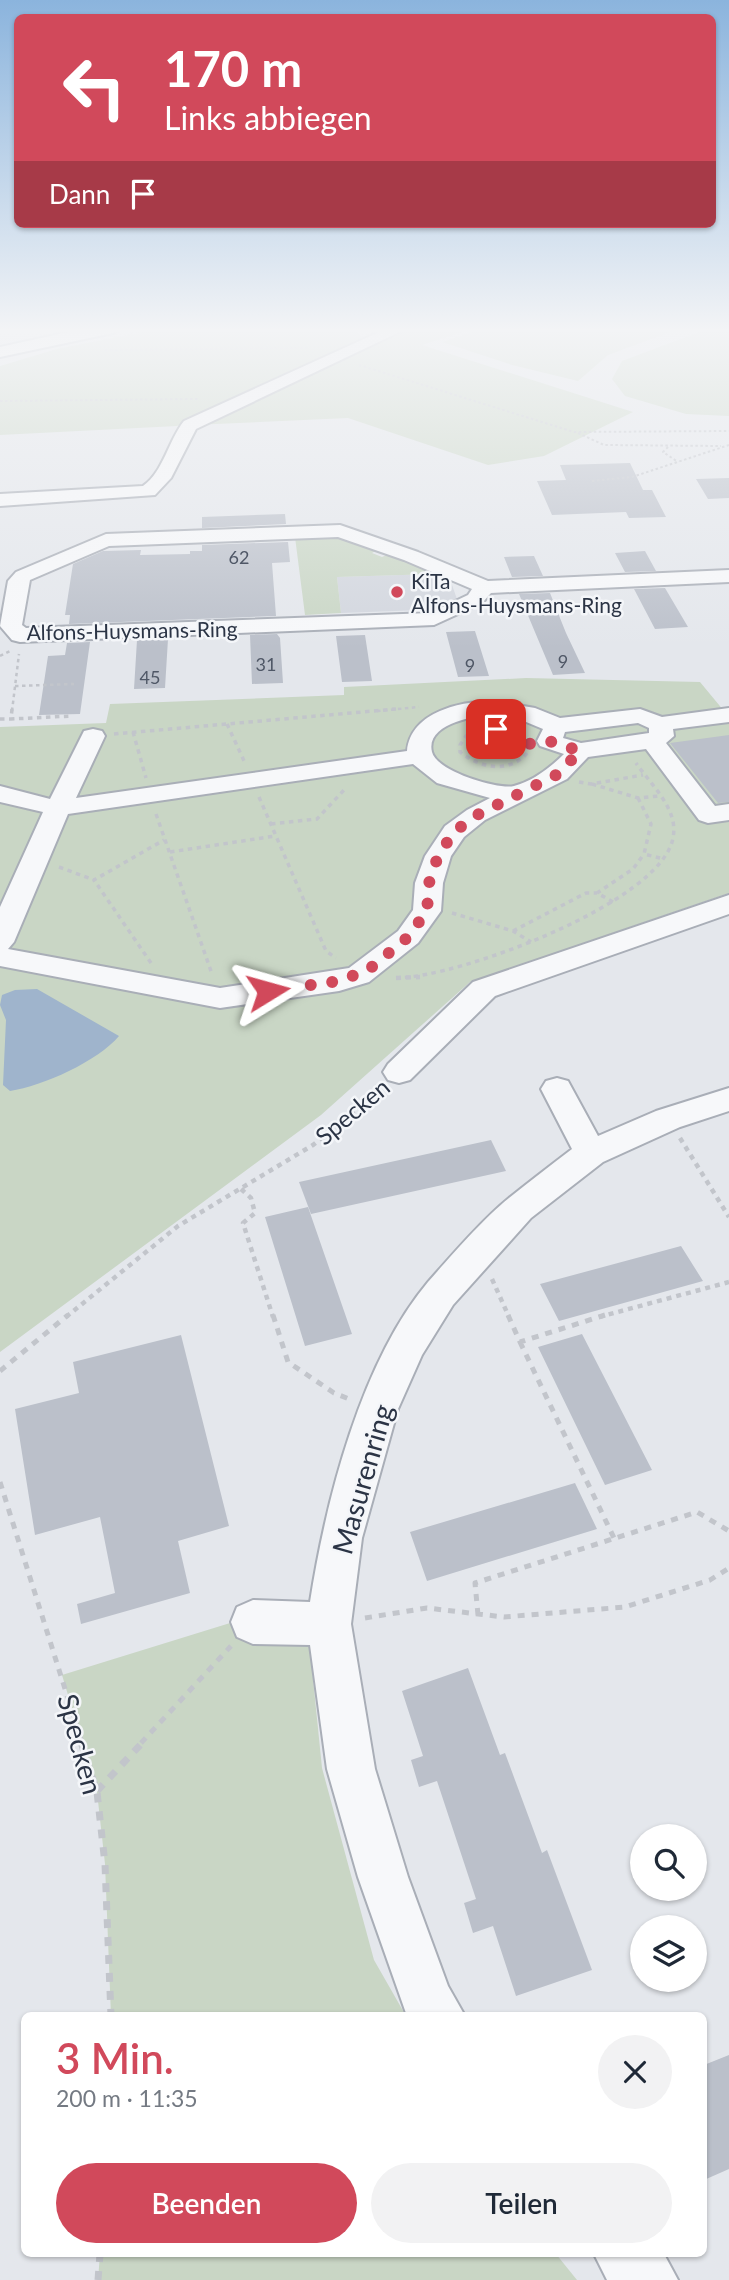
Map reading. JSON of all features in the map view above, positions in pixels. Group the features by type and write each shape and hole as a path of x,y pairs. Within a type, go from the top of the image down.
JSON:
{"street":[{"path":"0,500 148,491 159,483 183,434"},
{"name":"Alfons-Huysmans-Ring","path":"340,531 411,556 485,587 475,599 434,619 20,635 11,626 18,581 23,576 106,540 340,531"},
{"path":"485,587 729,576"},
{"path":"515,795 457,783 434,771 421,757 419,740 429,726 461,711 503,708 531,714 545,737 580,751 624,745 656,733 728,715"},
{"path":"545,737 640,716 656,733 708,815 729,812"},
{"path":"0,942 34,858 93,736"},
{"path":"0,957 220,998 339,981 364,973 408,937 427,911 429,883 438,856 454,832 477,815 558,774 580,751"},
{"path":"0,794 57,808 421,757"},
{"name":"Specken","path":"399,1072 484,989 729,904"},
{"path":"557,1089 591,1153"},
{"name":"Masurenring","path":"435,2012 428,2002 387,1889 351,1769 329,1624 341,1538 378,1409 406,1347 440,1294 519,1209 591,1153 668,1119 729,1099"},
{"path":"253,1622 329,1624"},
{"path":"626,2257 649,2280"}],"path":[{"path":"580,434 604,445 729,445"},
{"path":"672,446 663,452 678,461"},
{"path":"592,481 632,477 722,446"},
{"path":"11,719 20,646"},
{"path":"15,686 74,684"},
{"path":"93,736 436,705 461,711"},
{"path":"0,719 72,716"},
{"path":"226,724 326,951 364,973 404,979 432,976 531,942 613,902 649,876 664,859 674,828 670,813 624,745"},
{"path":"496,729 545,737 525,758 503,766 477,764 460,752 459,745 463,738 471,733 496,729"},
{"path":"133,732 164,840 220,998"},
{"path":"558,774 638,798 659,796"},
{"path":"591,784 643,775"},
{"path":"597,894 633,869 644,854 652,826 648,812 638,798"},
{"path":"170,852 275,836"},
{"path":"94,880 164,840"},
{"path":"644,854 664,859"},
{"path":"34,858 94,880 170,989"},
{"path":"513,931 586,893 597,894 613,902"},
{"path":"427,911 459,914 513,931 531,942"},
{"name":"Specken","path":"0,1371 178,1226 313,1145 359,1110 399,1072"},
{"path":"668,1119 729,1218"},
{"path":"241,1189 251,1198 255,1213 243,1223 288,1362 334,1393"},
{"path":"480,1251 520,1342 614,1538"},
{"path":"520,1342 570,1325 729,1282"},
{"name":"Specken","path":"0,1482 96,1792 106,1864 111,2012"},
{"path":"478,1615 475,1583 697,1512 729,1531"},
{"path":"329,1624 427,1608 504,1617 625,1607 710,1580 729,1568"},
{"path":"96,1792 253,1622"},
{"path":"98,2280 100,2257"}],"shaded area":[{"name":"KiTa Alfons-Huysmans-Ring","path":"435,574 450,579 459,605 448,609 341,613 337,577"}],"green space":[{"path":"397,434 588,434 544,456 488,465"},
{"path":"339,536 377,550 372,553 382,557 389,554 435,574 337,577 341,613 305,615 295,537"},
{"path":"526,678 700,682 729,717 729,893 470,982 321,1115 0,1352 0,727 106,723 110,704 344,695 344,687"},
{"path":"305,1600 322,1768 374,1960 404,2012 111,2012 105,1864 97,1792 62,1675"},
{"path":"100,2257 558,2257 577,2280 98,2280"}],"water":[{"path":"37,989 119,1036 98,1054 69,1071 38,1084 10,1091 3,1085 6,1020 0,1005 2,995 15,990"}],"building":[{"path":"630,463 643,490 652,490 666,517 629,518 626,512 552,515 537,481 566,480 560,465"},
{"path":"729,478 729,498 708,499 696,479"},
{"path":"285,514 286,524 202,528 202,517"},
{"path":"288,542 290,562 272,563 276,616 69,624 70,615 65,615 73,564 103,551 141,550 140,555 190,554 190,551 202,551 202,545"},
{"path":"645,551 656,571 625,572 615,553"},
{"path":"534,556 543,576 512,577 504,557"},
{"path":"665,588 688,627 655,629 634,589"},
{"path":"550,593 585,673 553,675 519,594"},
{"path":"475,631 489,676 458,677 446,632"},
{"path":"277,634 280,638 283,683 252,684 250,635"},
{"path":"365,635 372,681 342,682 336,636"},
{"path":"168,639 165,688 134,689 137,640"},
{"path":"90,642 80,714 39,715 48,656 65,655 67,643"},
{"path":"729,735 729,802 718,803 670,743"},
{"path":"491,1140 506,1171 311,1214 299,1182"},
{"path":"308,1207 352,1334 305,1346 265,1217"},
{"path":"681,1246 703,1281 559,1321 540,1284"},
{"path":"582,1334 652,1470 605,1485 538,1347"},
{"path":"181,1335 229,1526 178,1541 190,1593 81,1624 77,1604 115,1593 100,1517 35,1535 15,1409 79,1393 73,1362"},
{"path":"575,1483 597,1529 427,1581 410,1532"},
{"path":"468,1668 500,1755 505,1753 542,1853 547,1850 592,1970 516,1996 493,1926 473,1933 464,1903 476,1899 437,1781 419,1787 411,1760 423,1756 402,1691"},
{"path":"729,2055 729,2169 707,2179 707,2064"}],"place":[{"name":"KiTa Alfons-Huysmans-Ring","path":"397,592"}],"route":[{"path":"268,991 339,981 368,970 408,937 427,911 429,883 438,856 454,832 477,815 558,774 580,751 549,741 528,744 521,737 496,729"}]}
